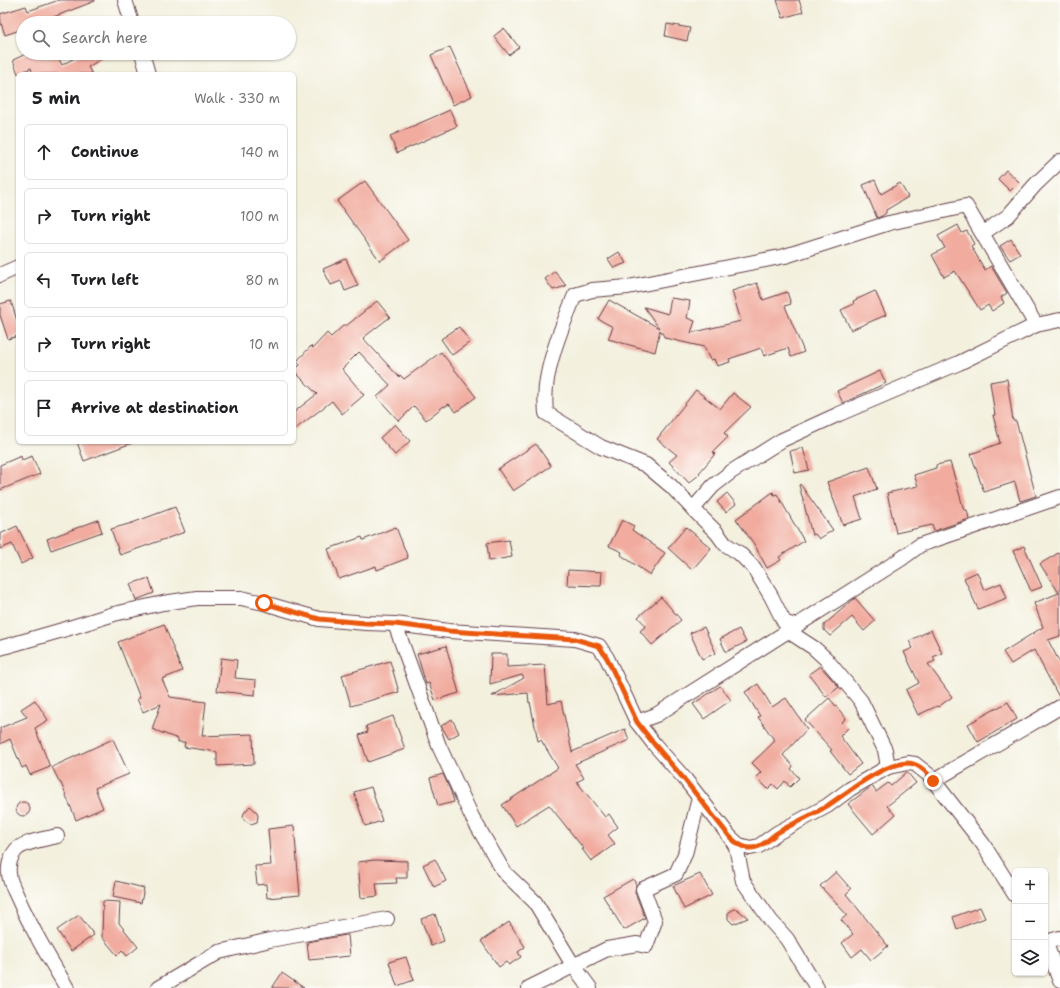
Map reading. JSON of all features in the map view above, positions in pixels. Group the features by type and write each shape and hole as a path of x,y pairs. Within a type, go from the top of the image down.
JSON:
{"street":[{"path":"125,0 130,16"},
{"path":"144,60 147,72"},
{"path":"983,233 1008,216 1035,185 1060,161"},
{"path":"795,626 784,622 771,596 754,568 739,553 725,544 717,533 671,486 646,465 601,447 546,413 545,397 547,378 558,337 575,295 592,290 628,287 785,256 889,223 966,206 1036,325"},
{"path":"0,275 16,268"},
{"path":"693,509 712,486 782,440 959,363 1036,325 1060,320"},
{"path":"637,722 656,715 901,559 920,545 1060,498"},
{"path":"0,648 114,614 163,603 197,598 241,598 319,619 395,624 449,631 575,639 599,646 607,658 637,722 730,837 736,847 743,881 771,920 787,939 817,988"},
{"path":"395,624 439,746 472,817 504,872 535,902 573,965 590,988"},
{"path":"795,626 794,635 826,658 861,701 885,750 888,767"},
{"path":"933,781 1060,707"},
{"path":"730,837 739,845 750,848 759,846 777,833 827,806 888,767 908,763 915,764 929,775 983,844 1012,890"},
{"path":"529,988 608,949 637,944 646,946 654,921 643,889 676,874 685,854 699,798"},
{"path":"56,836 20,846 15,851 11,859 8,872 21,905 42,946 67,988"},
{"path":"158,988 219,952 270,940 387,920"},
{"path":"1048,941 1060,938"},
{"path":"1048,948 1060,981"}],"building":[{"path":"59,0 95,0 56,16 16,16 16,31 5,35 0,14 26,6 28,11"},
{"path":"777,0 799,0 803,12 783,18"},
{"path":"667,24 690,28 687,41 665,36"},
{"path":"504,28 519,47 509,55 494,36"},
{"path":"450,47 472,96 453,105 431,55"},
{"path":"16,59 16,60 60,60 62,65 71,60 100,60 88,67 91,72 32,72 31,68 22,72 17,72 13,60"},
{"path":"450,110 457,126 397,153 390,136"},
{"path":"1006,170 1019,182 1010,191 998,179"},
{"path":"875,180 881,194 900,183 908,197 886,210 886,213 877,218 863,185"},
{"path":"365,181 408,240 380,261 337,201"},
{"path":"958,225 962,233 967,231 974,244 971,246 985,270 991,266 1007,293 1001,297 1004,303 992,311 988,305 980,310 955,271 944,277 932,255 945,248 938,236"},
{"path":"1011,239 1020,254 1010,260 1000,246"},
{"path":"619,252 626,263 614,268 608,259"},
{"path":"346,259 358,286 345,291 341,281 331,285 323,269"},
{"path":"555,271 566,286 553,290 545,279"},
{"path":"757,283 763,300 787,292 791,304 785,306 804,352 791,357 788,348 764,356 761,348 729,359 730,362 717,366 714,359 710,360 704,347 665,338 660,330 655,352 608,339 613,327 598,319 609,300 659,328 644,307 668,314 671,298 690,301 687,318 695,321 691,333 741,321 732,291"},
{"path":"875,291 886,315 851,330 841,310 854,304 853,301"},
{"path":"11,301 16,317 16,337 8,339 0,315 0,304"},
{"path":"377,301 390,317 363,338 399,377 400,375 404,379 441,352 476,397 456,412 449,404 444,406 426,420 414,406 399,421 377,397 390,385 359,352 342,369 364,395 342,414 332,401 296,428 296,410 317,394 296,373 296,369 300,365 297,361 311,346 313,348 327,333 331,337 345,324 346,326"},
{"path":"459,327 470,342 452,355 441,339"},
{"path":"880,371 886,383 843,403 837,391"},
{"path":"1007,379 1013,421 1016,421 1036,496 1020,501 1015,482 984,492 971,454 1000,443 993,415 995,415 990,382"},
{"path":"696,390 720,409 733,393 751,407 724,433 728,437 713,452 715,454 699,473 700,474 689,483 669,462 677,455 657,439"},
{"path":"395,424 410,441 395,455 380,438"},
{"path":"78,444 129,444 84,461"},
{"path":"536,444 551,466 513,491 498,469"},
{"path":"803,448 809,470 795,473 790,451"},
{"path":"21,456 22,460 32,456 40,474 0,490 0,465"},
{"path":"950,462 964,510 967,510 969,519 934,531 932,525 896,533 887,493 918,486 914,475 936,468 936,465"},
{"path":"869,467 877,489 855,497 862,519 843,525 827,482"},
{"path":"800,484 833,530 819,539 815,534 812,535 799,485"},
{"path":"773,492 774,495 777,494 804,541 779,557 781,560 767,568 754,544 736,519"},
{"path":"727,493 736,504 726,512 717,502"},
{"path":"175,507 185,532 120,555 111,529"},
{"path":"98,520 102,532 51,550 47,539"},
{"path":"622,520 634,526 632,530 665,553 650,575 621,555 622,552 609,546"},
{"path":"17,526 33,558 21,564 12,544 0,549 0,534"},
{"path":"396,527 408,558 377,570 376,566 339,579 328,549 362,537 363,540"},
{"path":"686,527 711,548 692,570 668,548"},
{"path":"509,540 512,557 489,561 487,543"},
{"path":"1024,546 1042,587 1031,591 1013,551"},
{"path":"1060,552 1060,636 1048,640 1060,663 1060,699 1034,650 1011,664 1003,652 1043,627 1034,603 1059,593 1040,564"},
{"path":"568,570 602,572 601,586 567,585"},
{"path":"977,572 984,590 1001,583 1007,598 978,609 964,578"},
{"path":"149,578 154,593 136,600 130,584"},
{"path":"661,597 681,620 652,645 640,631 646,626 638,617"},
{"path":"855,598 875,621 864,631 852,617 830,636 824,630 824,625"},
{"path":"164,624 182,671 162,679 170,697 206,702 202,736 253,734 254,764 217,766 217,752 184,747 185,742 178,742 178,739 152,729 161,704 143,712 137,699 140,698 118,642"},
{"path":"704,627 716,653 702,659 690,633"},
{"path":"739,629 746,642 726,652 720,639"},
{"path":"931,630 942,653 933,657 935,661 928,664 952,697 938,707 937,706 918,715 906,690 919,683 904,652 913,648 909,641"},
{"path":"446,646 459,693 435,700 429,683 426,684 417,654"},
{"path":"491,654 507,654 507,667 545,665 548,704 561,701 572,752 625,729 629,740 575,764 584,778 577,782 605,817 609,814 618,827 608,835 615,844 591,861 582,849 584,849 549,805 516,826 502,805 558,768 541,740 538,741 528,693 492,696 524,678 522,675 490,684"},
{"path":"221,658 237,660 235,678 256,680 255,695 217,691"},
{"path":"390,661 399,692 351,706 342,675"},
{"path":"820,666 839,687 826,697 809,674"},
{"path":"758,684 772,707 786,698 807,729 783,755 793,766 791,769 799,778 790,787 785,781 778,789 773,784 768,789 756,777 761,772 752,763 775,741 758,717 760,716 745,692"},
{"path":"720,686 731,700 704,719 693,704"},
{"path":"829,698 846,718 842,722 848,728 840,736 861,764 848,774 830,751 832,750 805,720"},
{"path":"35,700 48,720 35,728 50,767 30,775 26,766 22,768 10,739 0,744 0,728 27,717 21,709"},
{"path":"1008,702 1017,719 978,742 968,724"},
{"path":"393,716 405,749 368,762 359,735 368,732 366,726"},
{"path":"452,719 459,733 449,739 441,726"},
{"path":"113,739 129,774 95,788 103,808 76,820 61,783 52,767"},
{"path":"907,772 916,783 887,806 895,815 873,834 848,804 872,786 876,792 888,783 891,786"},
{"path":"443,774 454,802 438,806 430,778"},
{"path":"371,787 382,821 365,826 354,792"},
{"path":"20,802 26,802 30,806 30,812 26,816 20,816 16,812 16,806"},
{"path":"250,806 257,812 258,816 257,822 251,824 244,820 243,816"},
{"path":"294,826 300,895 267,898 266,884 257,885 255,866 271,865 268,829"},
{"path":"435,859 446,881 434,887 423,865"},
{"path":"374,860 407,861 407,878 396,878 397,883 376,884 378,896 361,898 358,862"},
{"path":"836,872 851,889 846,894 888,946 871,960 862,949 852,957 842,943 853,934 841,920 847,915 820,886"},
{"path":"700,874 712,895 684,909 673,886"},
{"path":"633,879 636,884 635,892 645,918 624,930 603,896"},
{"path":"116,881 144,888 141,903 113,897"},
{"path":"103,901 120,902 119,923 138,947 127,956 122,950 117,955 102,937"},
{"path":"980,907 985,918 957,929 953,917"},
{"path":"734,909 737,909 748,918 733,924 728,919 728,913"},
{"path":"435,914 444,941 431,946 421,919"},
{"path":"79,915 94,935 71,951 57,930"},
{"path":"509,922 525,947 518,952 521,957 509,965 506,962 499,967 481,941"},
{"path":"348,935 350,956 309,960 307,942"},
{"path":"406,957 414,980 397,986 389,962"},
{"path":"282,973 304,988 272,988"}],"route":[{"path":"264,603 319,619 395,624 449,631 575,639 599,646 607,658 637,722 730,837 739,845 750,848 759,846 777,833 827,806 888,767 897,764 915,764 929,775 933,781"}]}
